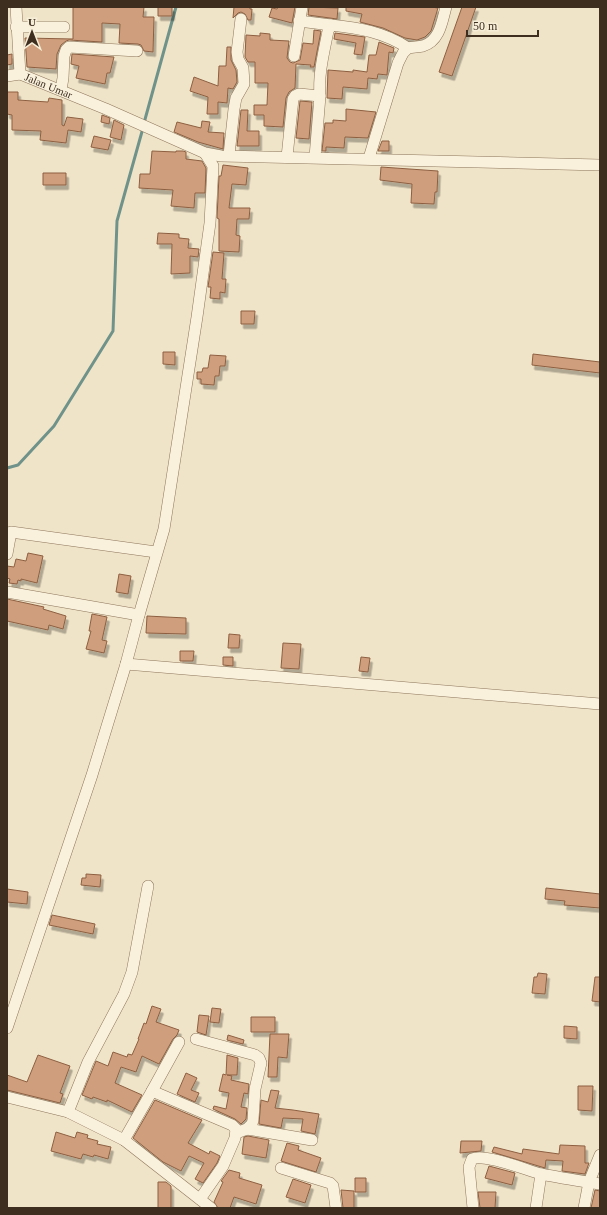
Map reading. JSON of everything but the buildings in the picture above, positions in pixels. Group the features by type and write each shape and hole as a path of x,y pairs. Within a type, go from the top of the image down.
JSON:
{"street":[{"name":"Jalan Umar","path":"16,7 20,74 61,90 205,153 315,158 369,158 600,165"},
{"path":"294,56 302,7"},
{"path":"369,158 398,63 403,53 408,48 423,46 431,42 435,37 446,7"},
{"path":"213,166 225,155 236,98 244,84 243,68 238,59 237,52 241,20"},
{"path":"299,21 365,29 396,40 408,48"},
{"path":"315,158 320,96 320,74 328,31 331,25"},
{"path":"16,27 64,26"},
{"path":"61,90 64,56 69,47 137,51"},
{"path":"7,76 20,74"},
{"path":"287,157 293,100 295,96 299,94 320,96"},
{"path":"7,1028 92,774 126,664 156,552 164,529 210,223 213,166 205,153"},
{"path":"7,554 9,532 156,552"},
{"path":"7,592 139,615"},
{"path":"126,664 600,704"},
{"path":"68,1112 86,1068 129,983 148,886"},
{"path":"196,1039 255,1055 259,1058 261,1063 255,1089 252,1124 235,1138 222,1166 200,1199"},
{"path":"124,1140 179,1042"},
{"path":"152,1091 232,1125 242,1131 312,1140"},
{"path":"7,1097 68,1112 124,1140 211,1208"},
{"path":"584,1208 595,1183 600,1155"},
{"path":"473,1208 469,1167 472,1159 481,1157 541,1174 595,1183"},
{"path":"281,1168 330,1183 333,1186 336,1208"},
{"path":"536,1208 541,1174"}],"waterway":[{"path":"144,123 176,7"},
{"path":"7,468 18,465 54,426 113,331 117,221 143,128"}]}
